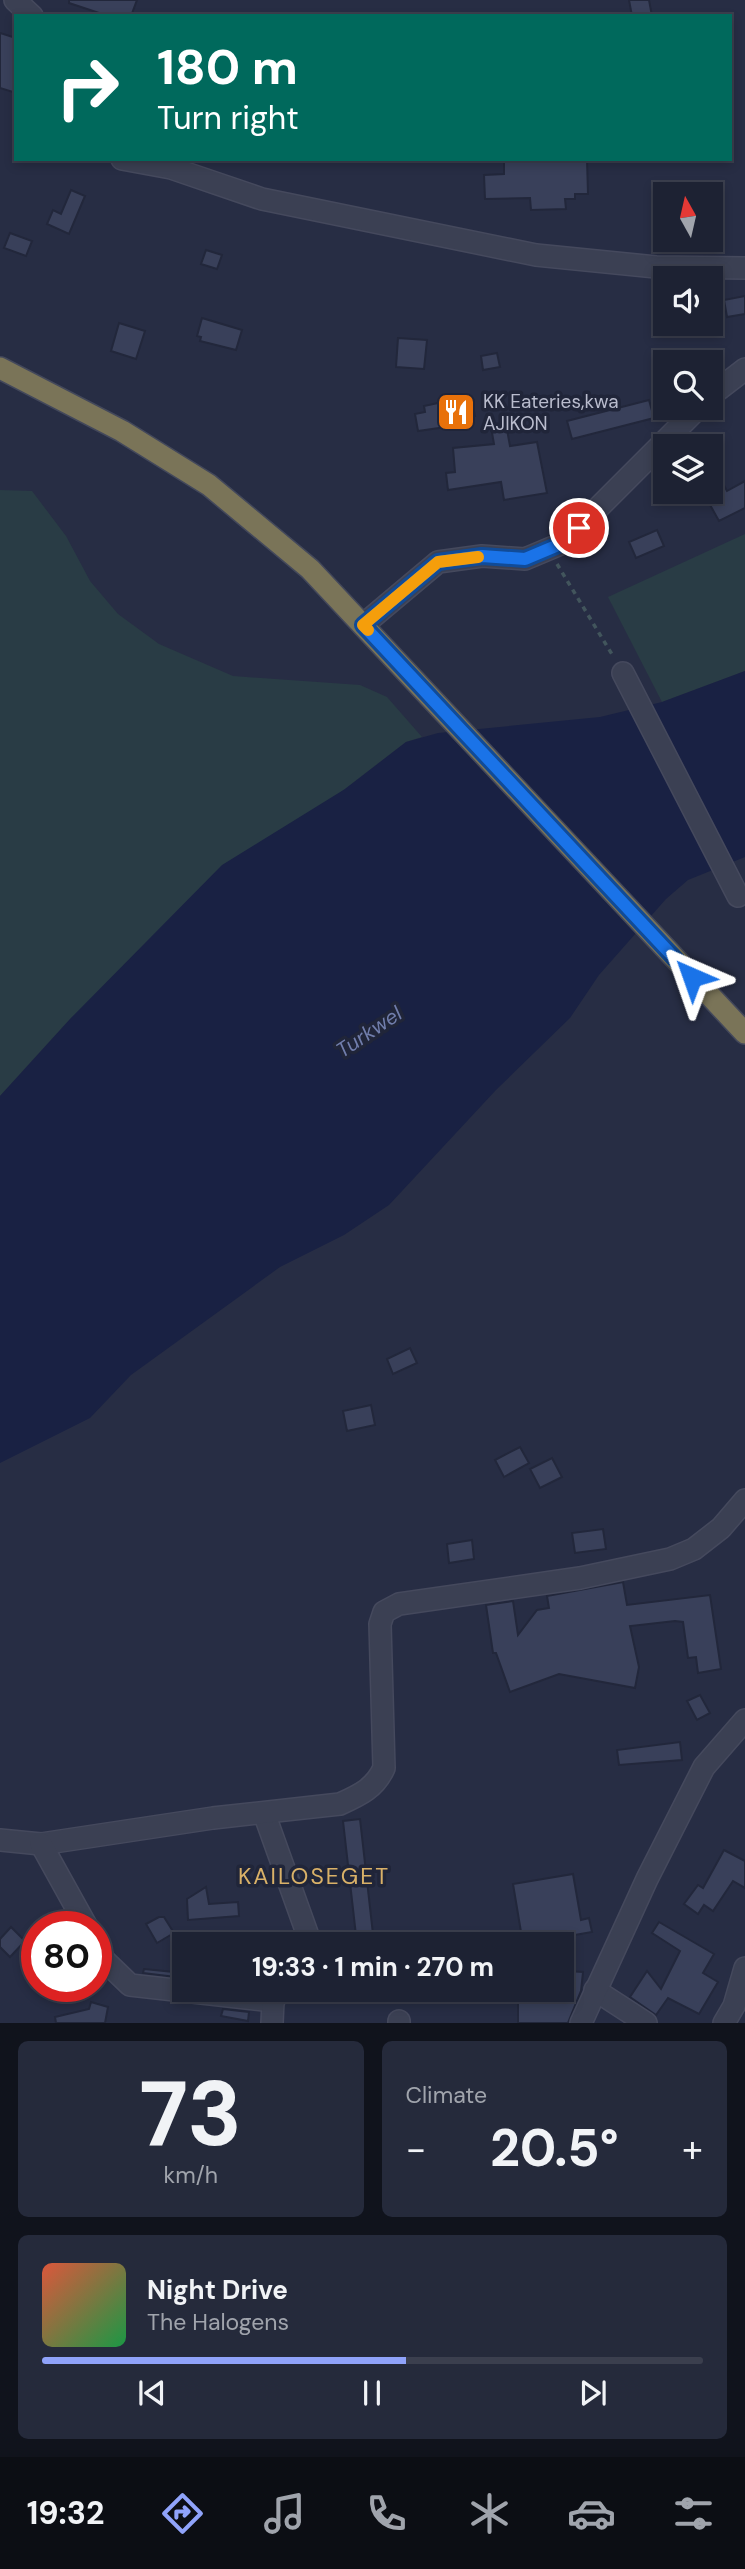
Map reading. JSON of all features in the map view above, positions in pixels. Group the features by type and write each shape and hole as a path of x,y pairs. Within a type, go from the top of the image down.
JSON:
{"highway":[{"path":"0,368 122,431 209,485 310,569 745,1033"}],"street":[{"path":"15,0 30,14"},
{"path":"133,161 171,168 262,199 536,255 656,267 745,268"},
{"path":"723,386 745,369"},
{"path":"363,625 438,562 482,556 525,559 563,543 686,420"},
{"path":"623,673 738,896"},
{"path":"0,1840 41,1844 340,1804 377,1783 384,1768 380,1624 384,1612 390,1607 580,1578 677,1557 694,1549 721,1528 745,1500"},
{"path":"581,2023 704,1767 745,1720"},
{"path":"264,1813 307,1932"},
{"path":"41,1844 78,1911"},
{"path":"112,1968 130,1985 172,1988"},
{"path":"724,2023 744,1980"},
{"path":"595,1990 646,2023"},
{"path":"272,2023 276,2002"}],"path":[{"path":"548,550 623,673"}],"shaded area":[{"path":"0,490 32,491 66,536 90,581 118,614 159,644 233,676 360,685 387,697 422,737 406,742 345,789 71,1018 0,1096"},
{"path":"745,534 745,671 662,702 608,597"}],"water":[{"name":"Turkwel","path":"745,671 745,857 688,880 666,899 599,975 570,1018 496,1090 389,1205 344,1235 280,1267 131,1375 90,1418 0,1463 0,1096 71,1018 222,865 345,789 406,742 438,733 600,717 662,702"}],"building":[{"path":"69,0 137,0 132,14 102,14 69,3"},
{"path":"629,0 649,0 652,14 632,14"},
{"path":"0,33 14,37 14,92 0,88"},
{"path":"504,161 587,161 588,194 575,194 575,199 565,199 566,209 531,210 530,198 485,199 484,175 504,174"},
{"path":"71,190 85,196 69,234 47,224 53,210 61,214"},
{"path":"10,233 32,241 26,256 4,248"},
{"path":"206,250 222,255 217,269 201,264"},
{"path":"745,296 745,314 727,317 724,300"},
{"path":"202,318 242,330 236,350 200,341 201,337 197,336"},
{"path":"119,323 145,331 136,359 111,351"},
{"path":"398,338 427,340 424,369 396,367"},
{"path":"497,353 500,367 483,370 481,356"},
{"path":"649,400 653,414 653,418 572,439 567,421"},
{"path":"472,401 475,416 445,423 446,427 418,431 415,414 425,412 424,406 438,403 439,407"},
{"path":"506,424 510,446 537,442 547,493 504,500 501,482 448,490 446,473 455,472 453,448 494,444 491,427"},
{"path":"745,481 745,508 719,521 710,504 723,504 723,484 727,491"},
{"path":"657,530 664,546 636,558 629,542"},
{"path":"410,1348 417,1363 393,1374 387,1359"},
{"path":"371,1405 375,1425 347,1431 343,1411"},
{"path":"520,1447 529,1463 504,1477 495,1460"},
{"path":"552,1458 562,1477 540,1488 530,1469"},
{"path":"603,1529 606,1549 575,1553 572,1533"},
{"path":"472,1540 474,1559 449,1563 447,1544"},
{"path":"623,1582 627,1605 710,1595 721,1669 698,1673 696,1657 688,1658 683,1622 675,1621 630,1626 639,1667 635,1688 559,1674 510,1692 496,1653 493,1653 486,1605 513,1601 518,1635 537,1610 549,1608 547,1596"},
{"path":"700,1695 710,1713 697,1720 687,1701"},
{"path":"680,1742 682,1760 619,1765 617,1750"},
{"path":"360,1819 373,1932 356,1932 343,1821"},
{"path":"724,1850 745,1861 745,1888 733,1881 713,1911 704,1905 698,1914 684,1904 698,1885 703,1888"},
{"path":"573,1874 581,1920 589,1918 592,1932 574,1935 574,1932 521,1932 513,1884"},
{"path":"206,1887 209,1904 238,1902 239,1916 188,1920 187,1899"},
{"path":"164,1917 173,1932 157,1943 146,1924"},
{"path":"659,1922 714,1954 703,1973 718,1982 699,2014 668,1998 656,2015 630,1997 647,1971 661,1989 680,1951 652,1933"},
{"path":"11,1927 21,1937 21,1945 10,1957 0,1947 0,1939"},
{"path":"144,1969 172,1972 172,1977 143,1973"},
{"path":"574,1971 583,1972 581,1991 568,2023 518,2023 518,2002 574,2002"},
{"path":"91,2002 108,2007 105,2023 56,2023 55,2017 89,2009"},
{"path":"223,2009 249,2012 248,2021 221,2016"}],"slow traffic":[{"path":"368,630 363,625 438,562 478,557"}],"place":[{"name":"KK Eateries,kwa AJIKON","path":"456,412"}],"district":[{"name":"KAILOSEGET","path":"314,1876"}],"route":[{"path":"579,528 563,543 525,559 482,556 438,562 363,625 692,977"}]}
